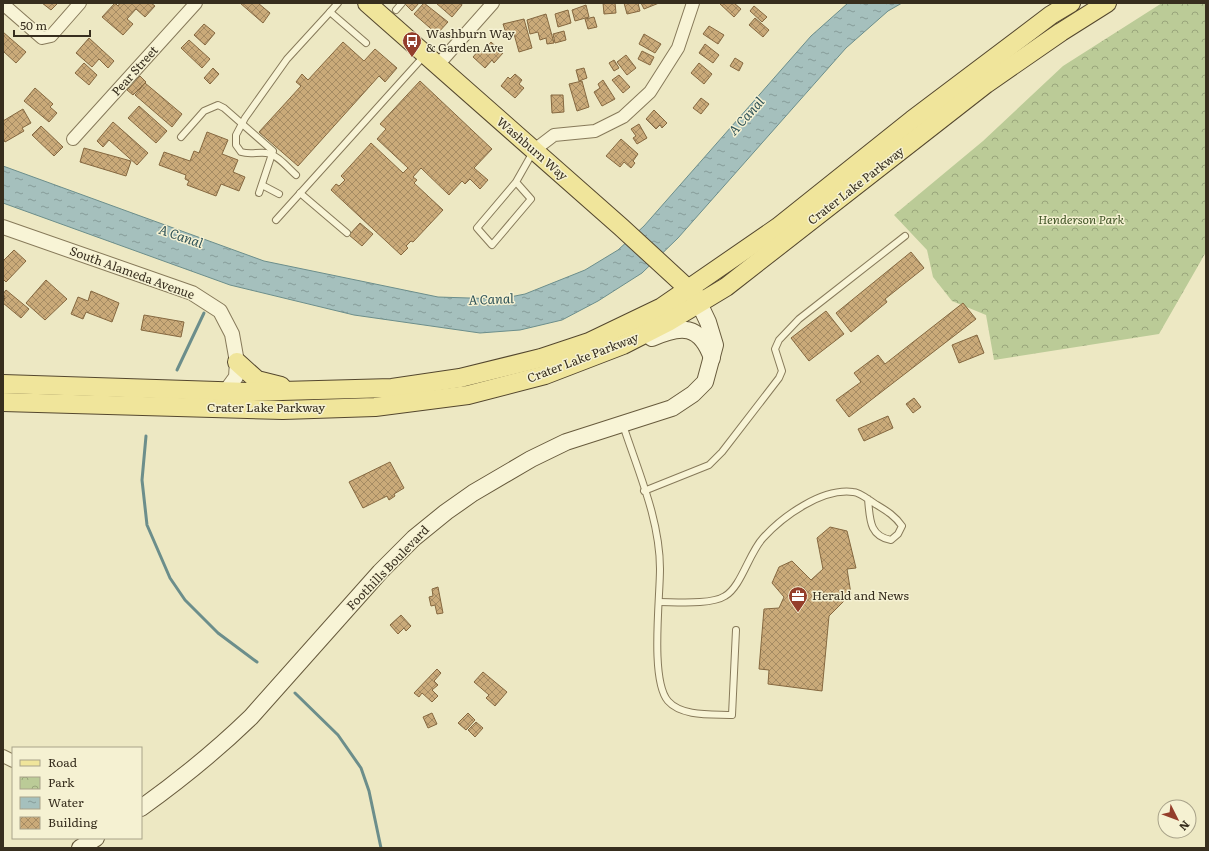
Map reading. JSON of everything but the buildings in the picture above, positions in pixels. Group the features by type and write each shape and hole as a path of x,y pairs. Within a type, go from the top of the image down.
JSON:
{"main road":[{"name":"Washburn Way","path":"367,3 694,296"},
{"name":"Crater Lake Parkway","path":"3,402 283,410 375,407 468,395 545,375 609,350 668,322 694,296 912,120 1051,15 1071,3"},
{"name":"Crater Lake Parkway","path":"3,384 226,392 392,388 460,378 541,358 589,342 662,306 726,287 986,84 1061,32 1107,3"},
{"name":"Foothills Boulevard","path":"142,807 177,782 228,739 251,717 380,572 414,538 446,512 493,480 566,442 672,408 693,394 705,382 715,345 708,322 694,296"},
{"path":"609,350 631,347 666,331 676,329 691,330 698,335 710,350 712,358"},
{"path":"237,362 257,380 273,385 311,390"},
{"path":"80,848 94,839"}],"street":[{"path":"3,5 42,38 51,36 80,3"},
{"name":"Pear Street","path":"73,138 196,3"},
{"path":"431,60 493,3"},
{"path":"533,151 554,135 595,131 623,116 650,92 678,48 693,3"},
{"name":"South Alameda Avenue","path":"3,227 192,293 220,311 232,334 237,362 236,377 226,392"},
{"path":"3,756 12,760"}],"lane":[{"path":"296,175 272,155 266,153 249,155 241,152 236,145 236,135 287,59 338,3"},
{"path":"396,10 402,3"},
{"path":"330,12 366,43"},
{"path":"276,220 300,193 431,60"},
{"path":"181,137 204,110 218,105 243,123 273,151 259,193"},
{"path":"516,182 531,198 492,245 477,228 516,182 533,151"},
{"path":"262,185 279,194"},
{"path":"300,193 347,233"},
{"path":"644,491 709,465 722,452 779,378 782,371 775,349 779,340 799,319 905,236"},
{"path":"622,424 658,534 660,568 658,671 660,688 668,701 675,707 694,712 732,715 736,630"},
{"path":"659,602 712,601 725,597 732,591 750,557 763,538 780,522 804,505 828,494 854,491 868,499 895,516 902,526 898,534 891,540 883,538 875,533 870,520 868,499"}],"green space":[{"name":"Henderson Park","path":"1162,3 1206,3 1206,252 1159,334 994,360 986,315 952,301 933,277 927,250 894,215 983,141 1063,66"}],"water":[{"name":"A Canal","path":"848,3 902,3 888,11 846,48 678,238 642,273 598,301 562,320 520,330 480,333 354,315 230,285 3,203 3,166 264,261 438,297 500,299 525,294 585,270 618,250 644,226 811,36"}],"waterway":[{"path":"177,370 204,313"},
{"path":"146,436 142,480 147,525 170,578 185,600 218,633 257,662"},
{"path":"295,693 338,735 361,768 369,791 381,848"}],"place":[{"name":"Washburn Way & Garden Ave","path":"412,58"},
{"name":"Herald and News","path":"798,613"}]}
